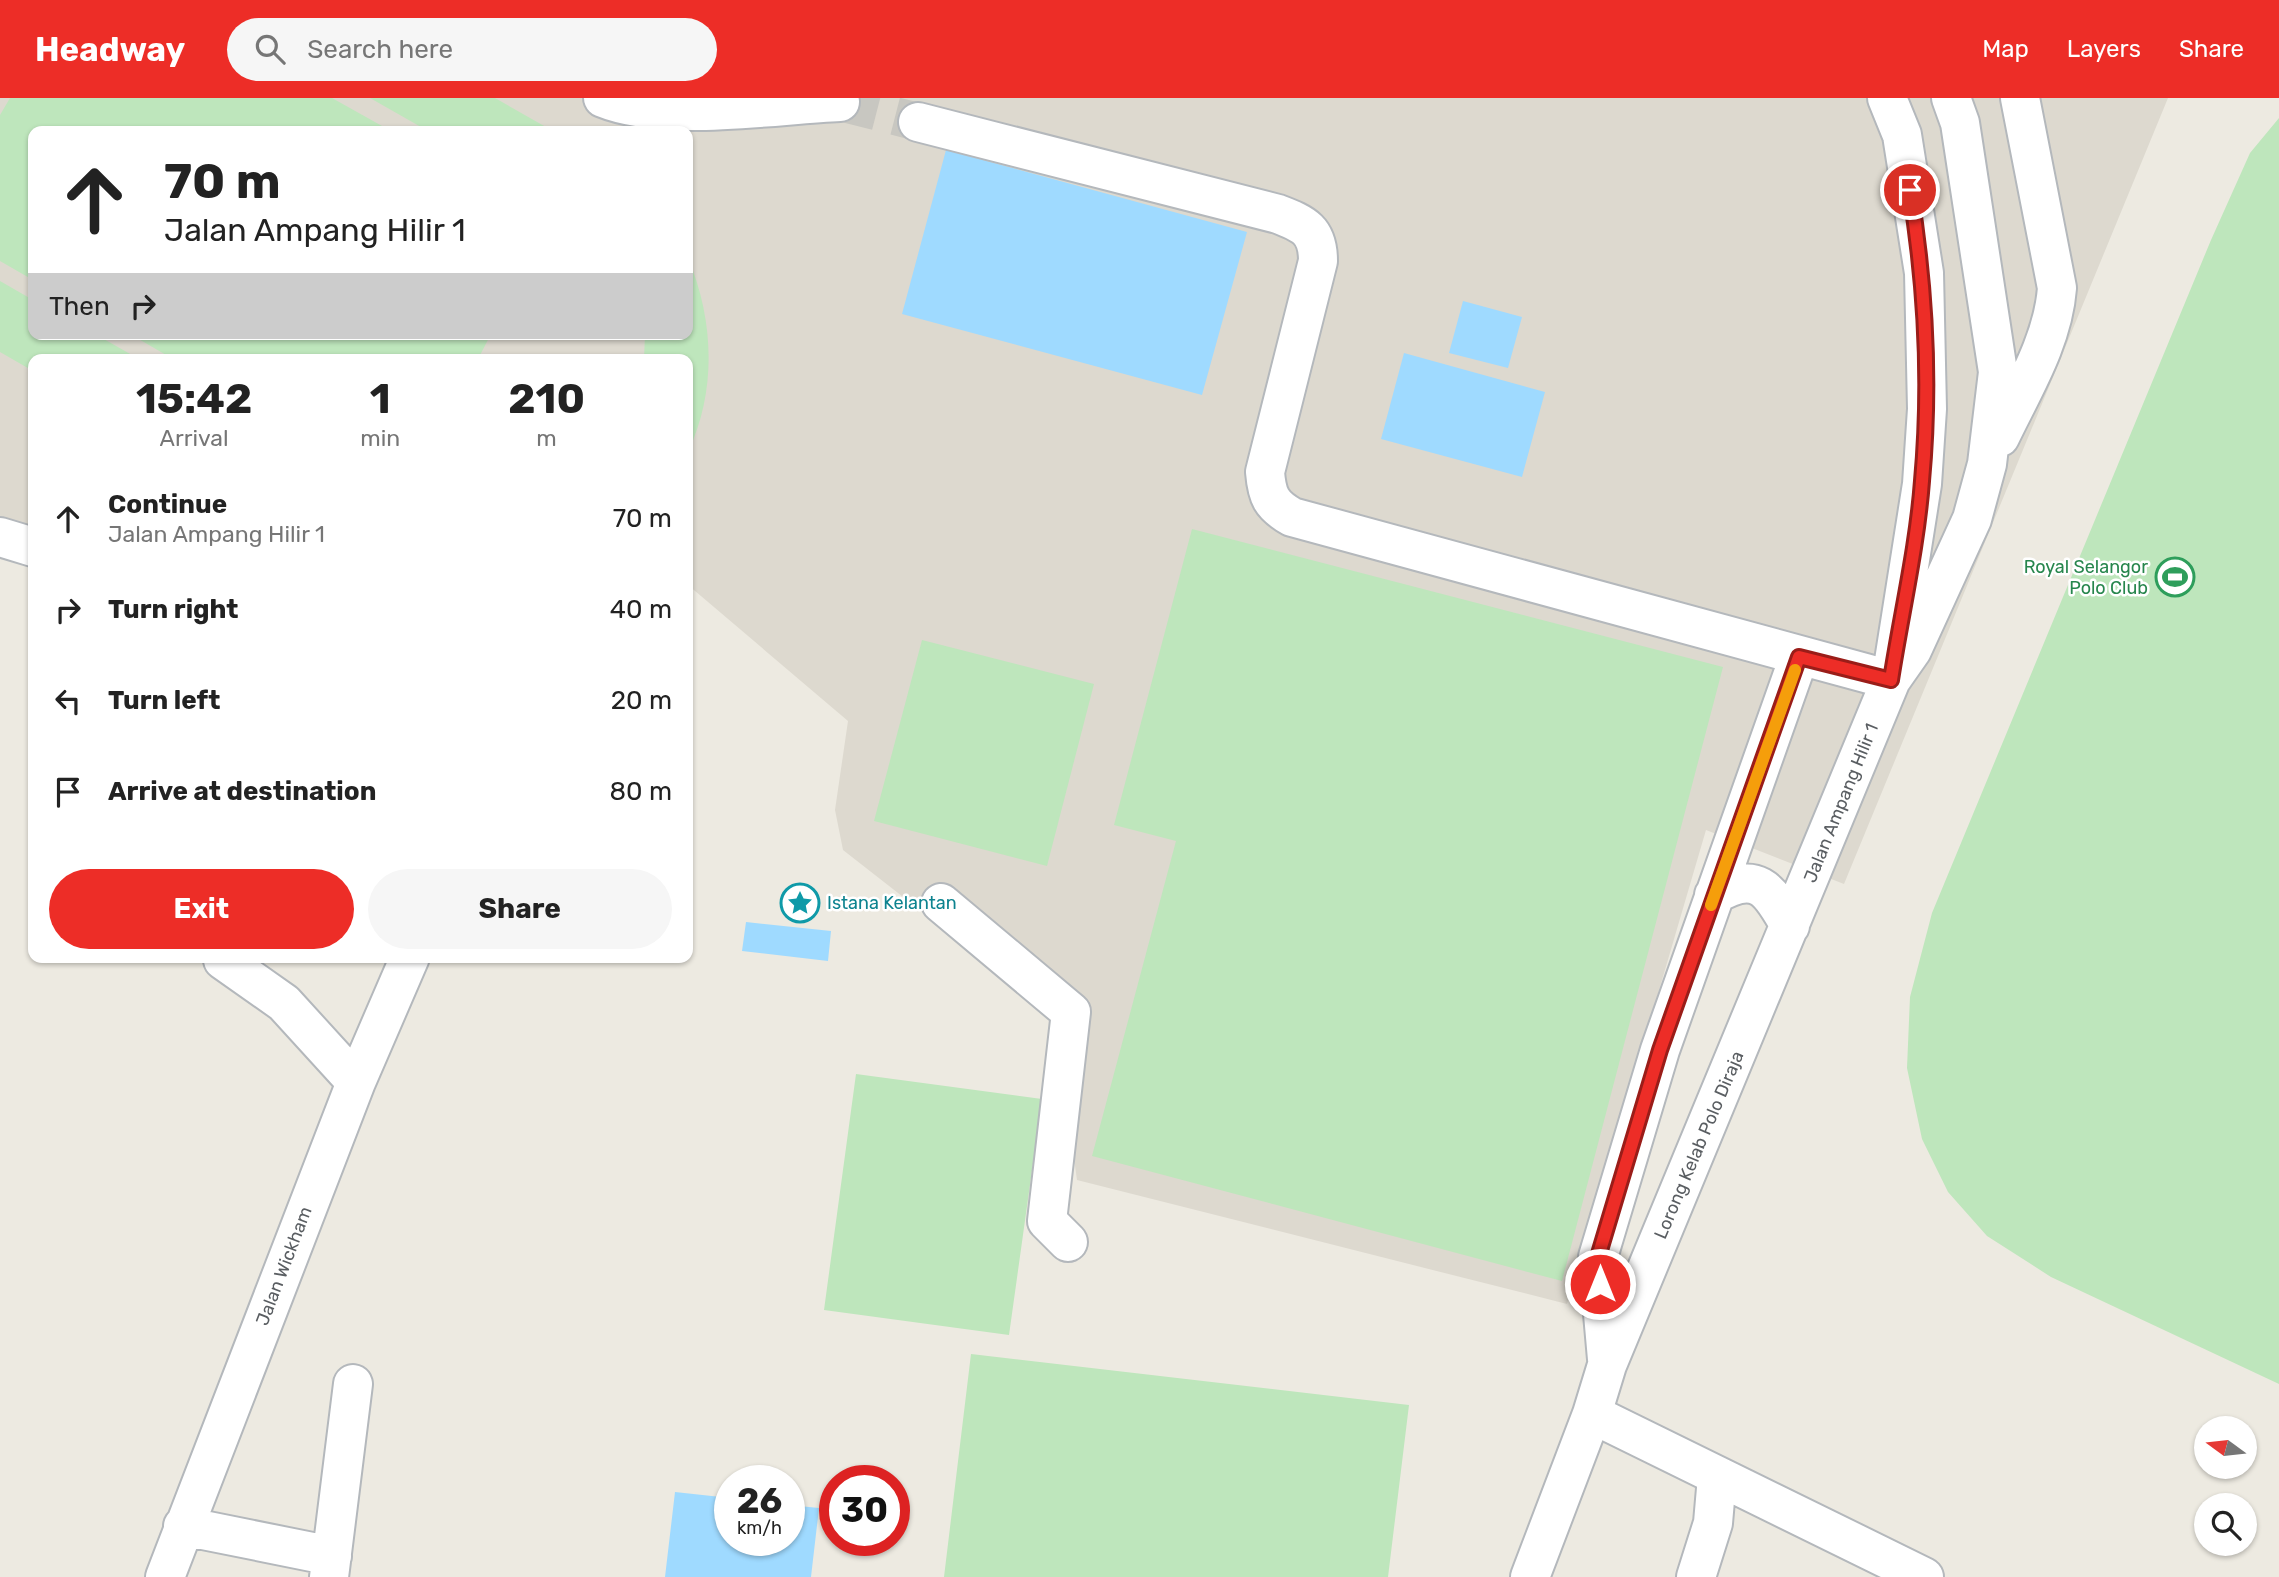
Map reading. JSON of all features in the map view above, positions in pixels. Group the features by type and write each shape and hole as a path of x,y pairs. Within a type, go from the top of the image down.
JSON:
{"street":[{"path":"603,98 624,107 656,112 840,102"},
{"path":"1888,98 1902,135 1924,273 1927,409 1922,484 1891,680"},
{"path":"1891,680 1912,650 1972,519 1987,464 1998,372 1960,123 1951,98"},
{"path":"1987,464 2041,352 2055,309 2057,288 2020,98"},
{"path":"919,122 1278,214 1298,222 1311,232 1318,244 1318,261 1265,472 1266,493 1275,508 1292,517 1891,680"},
{"path":"0,537 28,545"},
{"path":"1714,895 1799,657"},
{"name":"Jalan Ampang Hilir 1","path":"1790,926 1891,680"},
{"path":"1714,895 1745,882 1758,884 1771,893 1790,926"},
{"name":"Lorong Kelab Polo Diraja","path":"1607,1365 1598,1257 1660,1050 1714,895"},
{"path":"941,903 1071,1012 1047,1221 1068,1242"},
{"name":"Lorong Kelab Polo Diraja","path":"1530,1577 1592,1414 1607,1365 1790,926"},
{"path":"227,963 284,1003 356,1082"},
{"name":"Jalan Wickham","path":"165,1577 356,1082 407,963"},
{"path":"183,1526 330,1567 353,1384"},
{"path":"1592,1414 1924,1577"},
{"path":"1696,1577 1713,1523 1717,1477"}],"shaded area":[{"path":"0,98 2168,98 1844,884 1706,830 1567,1304 1077,1180 1054,1015 843,850 835,810 848,721 693,589 693,354 28,354 28,527 0,517"}],"green space":[{"path":"10,98 332,98 382,126 28,126 28,277 0,261 0,115"},
{"path":"370,98 495,98 544,126 419,126"},
{"name":"Royal Selangor Polo Club","path":"2279,118 2279,1384 2051,1277 1987,1236 1948,1192 1922,1139 1907,1068 1910,997 1932,913 2211,240 2250,153"},
{"path":"693,271 703,306 709,355 704,404 693,439 693,354 644,354 645,340 693,340"},
{"path":"0,281 28,297 28,340 106,340 130,354 28,354 28,368 0,352"},
{"path":"140,340 488,340 481,354 164,354"},
{"path":"1192,529 1723,667 1562,1281 1092,1156 1176,841 1114,825"},
{"path":"922,640 1094,684 1047,866 874,821"},
{"path":"856,1074 1042,1099 1009,1335 824,1310"},
{"path":"971,1354 1409,1405 1388,1577 944,1577"}],"water":[{"path":"946,150 1247,232 1202,395 902,314"},
{"path":"1463,301 1522,317 1508,368 1449,353"},
{"path":"1404,353 1545,392 1522,477 1381,439"},
{"path":"746,922 831,931 828,961 742,951"},
{"path":"675,1492 714,1496 714,1556 805,1556 805,1507 819,1508 811,1577 665,1577"}],"tunnel":[{"path":"840,102 918,122"}],"slow traffic":[{"path":"1711,905 1795,670"}],"place":[{"name":"Royal Selangor Polo Club","path":"2175,577"},
{"name":"Istana Kelantan","path":"800,903"}],"route":[{"path":"1600,1284 1598,1257 1660,1050 1799,657 1891,680 1922,484 1927,409 1924,273 1910,190"}]}
